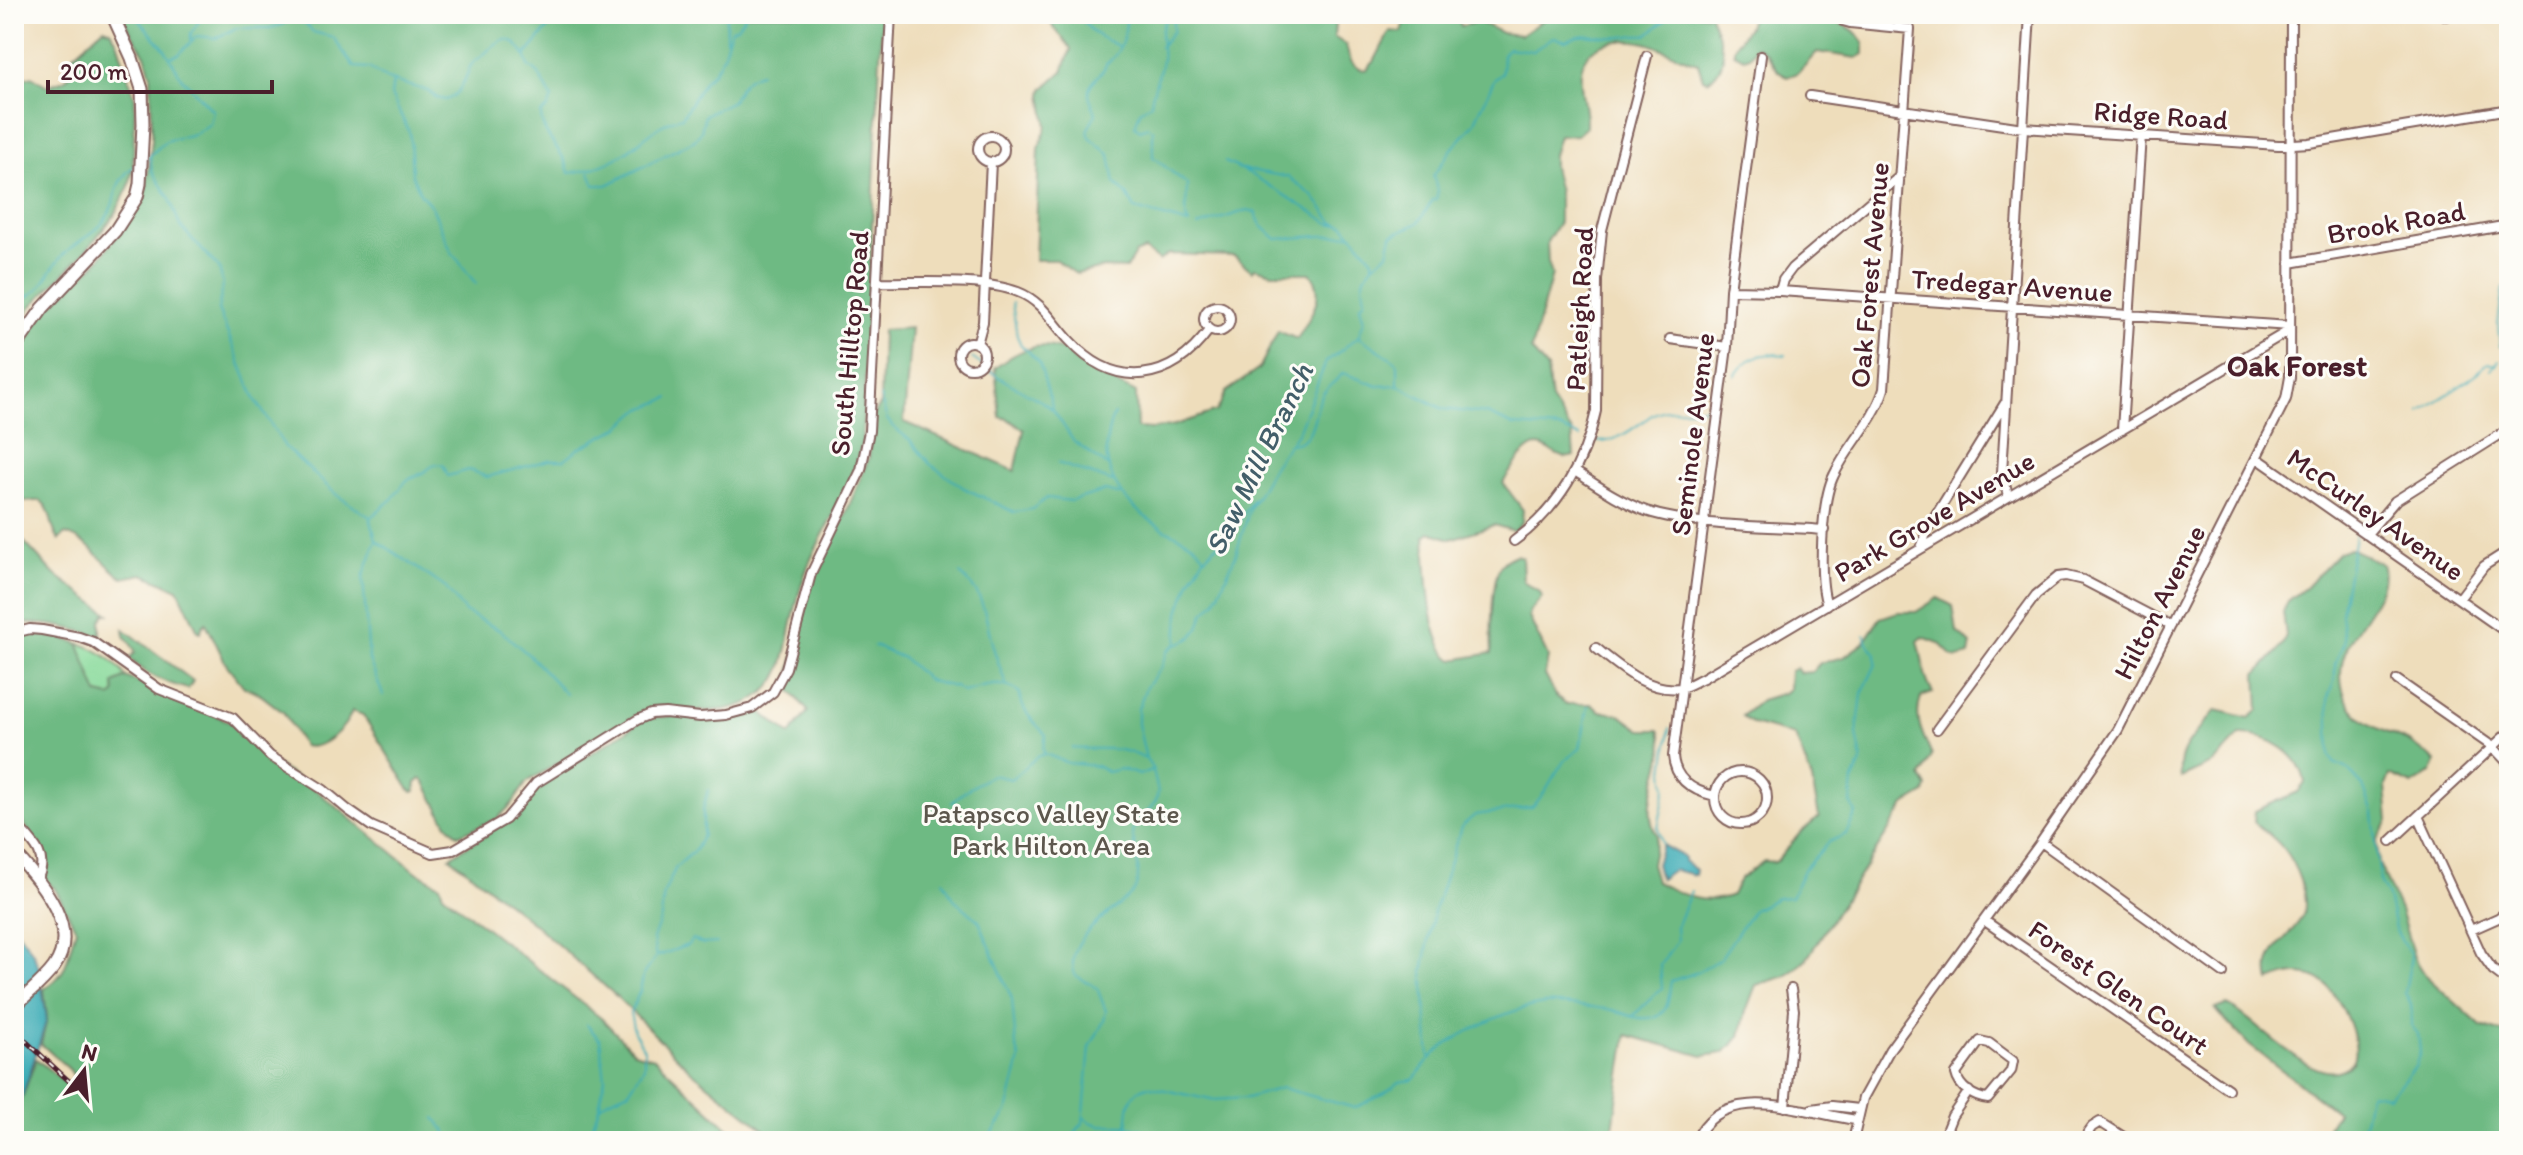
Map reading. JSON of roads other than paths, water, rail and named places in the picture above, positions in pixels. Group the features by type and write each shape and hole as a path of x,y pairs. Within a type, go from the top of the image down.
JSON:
{"street":[{"path":"14,349 43,308 130,211 137,197 142,162 142,89 112,14"},
{"name":"South Hilltop Road","path":"14,633 42,630 93,642 159,689 233,718 270,756 324,790 371,826 433,853 453,850 506,819 536,783 637,720 651,714 700,717 726,715 752,708 773,692 786,668 811,574 852,494 866,453 891,14"},
{"name":"Oak Forest Avenue","path":"1827,605 1822,575 1827,500 1832,478 1875,414 1884,389 1910,29 1850,23 1837,14"},
{"path":"2008,496 2002,472 2005,402 2030,14"},
{"name":"Hilton Avenue","path":"1853,1141 1859,1109 1890,1049 1985,921 2118,730 2289,389 2291,14"},
{"name":"Patleigh Road","path":"1514,541 1550,506 1576,472 1587,447 1596,411 1597,280 1602,230 1647,56"},
{"name":"Seminole Avenue","path":"1715,796 1685,784 1675,766 1680,688 1727,347 1730,290 1761,56"},
{"name":"Ridge Road","path":"1810,96 2023,128 2291,145 2509,109"},
{"path":"2122,430 2141,135"},
{"path":"977,344 983,322 991,162"},
{"path":"1780,291 1783,280 1792,268 1900,176"},
{"name":"Brook Road","path":"2290,263 2509,225"},
{"path":"878,282 1004,287 1032,299 1081,352 1115,370 1148,373 1164,370 1195,349 1209,330"},
{"name":"Tredegar Avenue","path":"1730,290 2290,328"},
{"name":"Park Grove Avenue","path":"1680,688 1703,678 1827,605 2290,328"},
{"path":"1670,339 1727,347"},
{"path":"1921,548 1928,528 2005,402"},
{"path":"2367,534 2395,501 2509,429"},
{"name":"McCurley Avenue","path":"2257,458 2509,634"},
{"path":"1576,472 1649,512 1703,521 1824,530"},
{"path":"2459,599 2484,566 2509,550"},
{"path":"1937,729 2036,595 2058,577 2083,580 2171,626"},
{"path":"1596,648 1634,678 1680,688"},
{"path":"2397,680 2493,747 2509,764"},
{"path":"2391,841 2509,732"},
{"name":"Seminole Avenue","path":"1742,772 1759,778 1768,798 1759,818 1747,824 1738,824 1726,820 1719,813 1715,796 1722,780 1742,772"},
{"path":"2418,816 2485,961 2509,982"},
{"path":"14,822 35,846 43,861 37,879"},
{"path":"2041,842 2223,973"},
{"path":"14,852 53,904 61,928 61,952 54,967 14,1007"},
{"path":"2471,930 2509,910"},
{"name":"Forest Glen Court","path":"1985,921 2228,1089"},
{"path":"1785,1107 1794,1010 1791,989"},
{"path":"1980,1041 1989,1043 2011,1058 2011,1071 1993,1097 1984,1099 1969,1091 1960,1085 1956,1074 1975,1044 1980,1041"},
{"path":"1942,1141 1952,1116 1969,1091"},
{"path":"1696,1141 1704,1125 1727,1109 1747,1104 1859,1109"},
{"path":"1807,1109 1831,1117 1856,1120"},
{"path":"2082,1141 2100,1122 2130,1141"}],"water":[{"path":"1662,845 1684,857 1684,861 1696,870 1695,875 1673,870 1660,879 1656,864"},
{"path":"14,926 39,967 47,1019 23,1095 14,1107 14,1027 18,1006 14,982"}],"waterway":[{"path":"134,14 164,48 182,78 213,111 210,124 194,134 166,141 146,159"},
{"path":"191,40 191,33 204,14"},
{"path":"525,56 560,14"},
{"path":"718,14 726,17 726,39"},
{"path":"171,57 179,54 197,36 216,38 236,28 270,28 293,18 305,23 313,32 333,37 354,67 369,68 387,79 428,91 445,100 458,91 474,62 499,42 511,41 523,52 552,98 541,114 542,122 569,173 610,162 658,128 682,117 723,56 731,29 737,27 746,14"},
{"path":"1081,14 1091,30 1118,46"},
{"path":"1126,14 1119,49 1089,89 1096,114 1089,134 1110,155 1115,183 1135,209 1189,224 1186,218 1187,184 1153,157 1153,130 1148,127 1140,130 1135,126 1140,111 1151,103 1162,58 1162,29 1169,14"},
{"path":"1160,47 1173,31 1173,14"},
{"name":"Saw Mill Branch","path":"1068,1141 1083,1123 1090,1047 1106,1011 1097,988 1075,975 1074,954 1093,926 1135,890 1138,866 1132,831 1156,801 1158,792 1153,770 1146,759 1138,709 1146,687 1161,668 1167,652 1191,638 1199,628 1204,613 1215,602 1236,554 1250,508 1275,463 1298,432 1326,362 1358,337 1364,321 1360,306 1365,300 1365,276 1388,253 1392,235 1418,223 1436,199 1438,191 1433,176 1474,124 1494,80 1502,73 1503,54 1508,48 1533,51 1553,37 1566,41 1587,35 1647,35 1673,14"},
{"path":"590,172 595,185 607,185 695,140 701,132 705,115 732,101 746,80 760,73"},
{"path":"393,81 391,95 410,134 412,175 420,193 432,207 451,251 476,284"},
{"path":"150,155 152,171 170,199 180,226 219,268 223,285 218,310 255,399 285,447 338,496 370,517 376,540 446,588 465,612 501,631 566,694"},
{"path":"1225,162 1249,173 1331,224 1338,224"},
{"path":"14,303 34,293 65,253 100,226 109,213 118,185 137,164"},
{"path":"1237,168 1288,177 1314,197 1333,222 1344,225 1373,259 1373,265"},
{"path":"1198,226 1248,210 1255,212 1261,225 1276,239 1351,234"},
{"path":"2500,347 2498,325 2503,287"},
{"path":"1012,303 1017,336 1021,345 1039,362 1053,409"},
{"path":"1359,337 1394,360 1398,365 1398,385"},
{"path":"1735,376 1756,357 1786,355"},
{"path":"972,358 1046,404 1074,442 1109,467"},
{"path":"2492,370 2499,360"},
{"path":"2420,412 2466,382 2488,363 2497,365"},
{"path":"1290,444 1306,437 1324,392 1343,373 1378,386 1398,385 1443,409 1487,414 1514,426 1561,429 1580,437"},
{"path":"880,397 892,426 910,440 930,464 964,488 1014,512 1032,509 1047,498 1071,501 1105,491 1121,495"},
{"path":"371,517 392,499 407,480 435,464 443,465 448,476 469,470 487,477 549,460 564,460 620,427 638,411 669,398"},
{"path":"1595,441 1617,438 1658,412 1709,406"},
{"path":"1114,414 1106,450 1114,482 1148,519 1192,543 1205,557"},
{"path":"1058,463 1113,482"},
{"path":"1177,643 1179,612 1190,581 1203,559 1236,526 1253,499"},
{"path":"2355,536 2341,613 2344,642 2335,664 2335,679 2328,697 2330,755 2334,763 2347,769 2363,786 2373,813 2380,882 2388,897 2395,929 2411,956 2405,993 2411,1005 2412,1026 2418,1034 2420,1052 2415,1067 2389,1096 2371,1093 2355,1141"},
{"path":"376,541 363,577 369,660 383,695"},
{"path":"960,574 969,582 984,609 1007,687"},
{"path":"1127,1126 1132,1097 1147,1086 1211,1100 1247,1098 1282,1088 1355,1108 1400,1082 1413,1080 1433,1056 1455,1039 1518,1010 1550,1004 1606,1009 1641,1018 1659,1015 1668,1002 1671,981 1695,973 1720,959 1753,910 1777,898 1791,897 1805,868 1829,842 1846,834 1856,813 1851,803 1853,780 1862,760 1857,734 1862,694 1876,664 1876,654 1865,635"},
{"path":"874,646 903,658 929,681 963,692 999,685 1020,693 1025,711 1046,735 1045,754"},
{"path":"1430,1059 1423,972 1434,911 1461,827 1475,815 1532,807 1563,763 1580,749 1588,706"},
{"path":"1662,844 1658,828 1666,788 1664,771 1670,728"},
{"path":"1072,748 1117,750 1145,759"},
{"path":"952,803 991,775 1011,779 1038,756 1045,754 1068,763 1096,766 1107,772 1121,769 1139,775 1152,770"},
{"path":"599,1107 629,1091 644,1067 644,1049 634,1032 630,1013 644,973 656,957 653,939 661,917 664,893 676,867 695,850 703,835 703,810 708,790"},
{"path":"943,880 954,899 979,921 1012,999 1020,1059 1007,1112 987,1141"},
{"path":"1633,1016 1662,988 1660,965 1677,941 1676,927 1691,891"},
{"path":"658,956 688,945 692,939 702,944 717,943"},
{"path":"586,1024 600,1040 605,1078 587,1141"},
{"path":"435,1118 445,1130 448,1141"},
{"path":"1085,1118 1099,1125 1123,1125 1143,1130"},
{"path":"623,1141 634,1141"}],"railway":[{"path":"14,1030 70,1082"}],"district":[{"name":"Oak Forest","path":"2297,366"}],"park label":[{"name":"Patapsco Valley State Park Hilton Area","path":"1051,829"}]}
